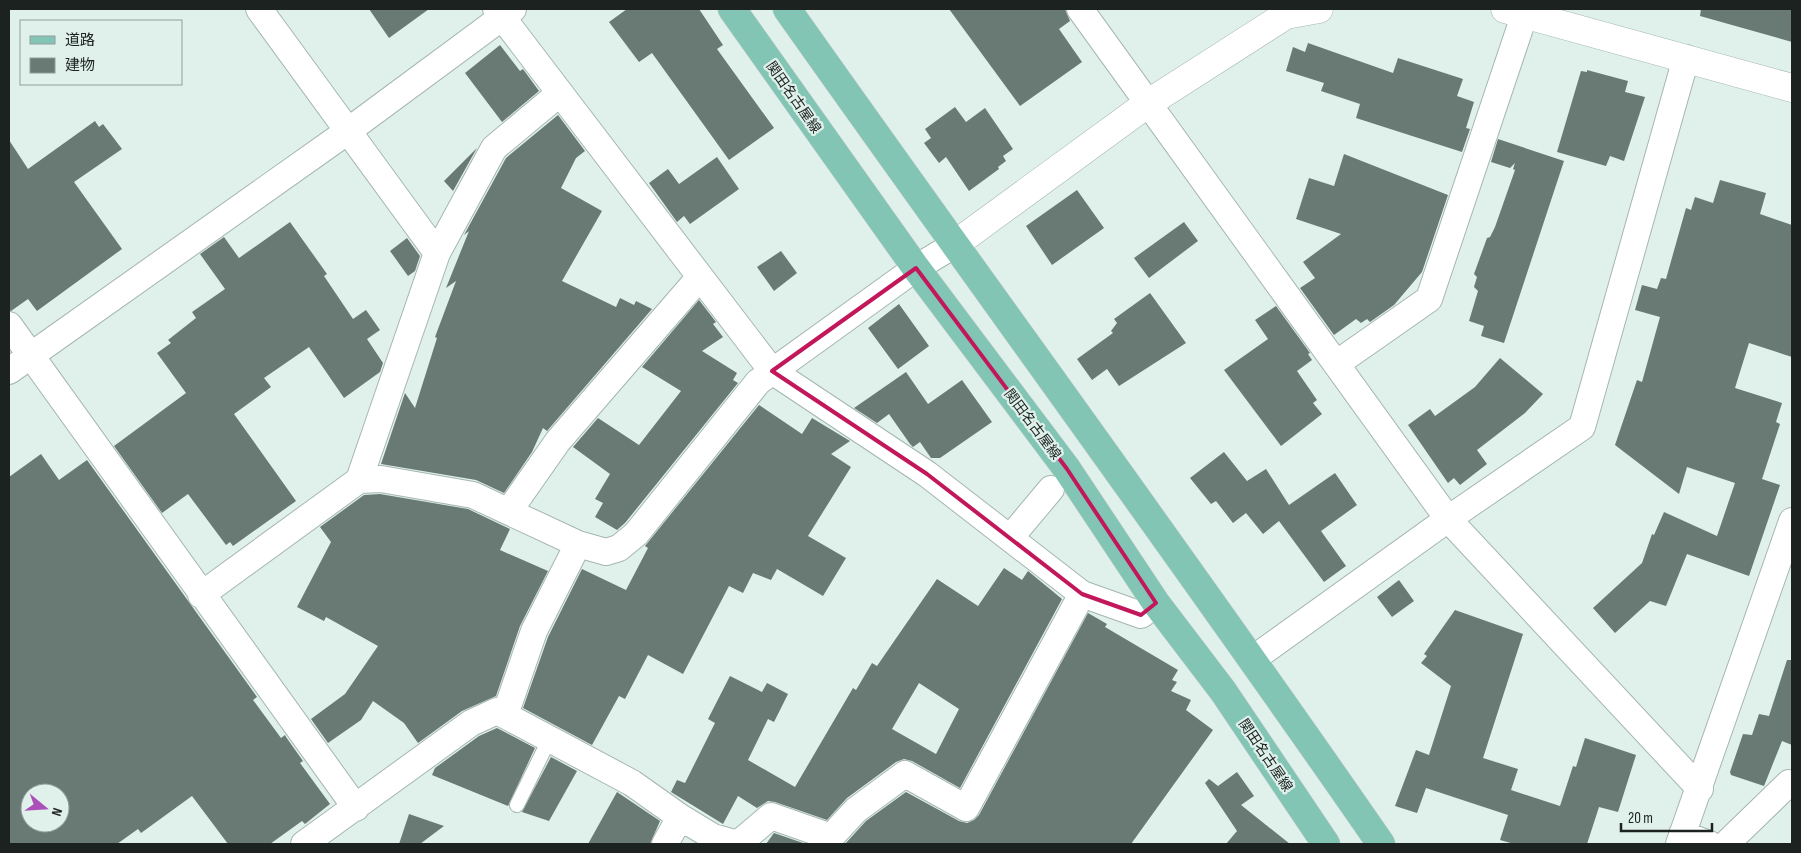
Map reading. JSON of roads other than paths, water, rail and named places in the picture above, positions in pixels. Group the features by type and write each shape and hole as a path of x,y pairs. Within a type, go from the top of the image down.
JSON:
{"main road":[{"name":"関田名古屋線","path":"732,9 916,268 1067,469 1156,603 1223,691 1326,844"},
{"path":"787,9 954,245 1253,659 1381,844"}],"street":[{"path":"259,9 437,254"},
{"path":"1080,9 1448,519 1700,789"},
{"path":"201,595 359,480 381,479 454,490 473,495 578,544 606,552 619,548 636,534 758,382 916,268 954,245 1148,104 1285,12 1319,9"},
{"path":"1336,364 1429,299 1515,11 1792,88"},
{"path":"9,371 348,131 504,12 560,93 772,372 928,474 1082,594 1140,615 1156,603"},
{"path":"1253,659 1448,519 1582,427 1686,58"},
{"path":"359,480 437,254 494,148 560,93"},
{"path":"509,511 558,441 699,278"},
{"path":"9,325 201,595 356,808"},
{"path":"1010,538 1051,489"},
{"path":"1709,844 1681,839 1787,551 1792,521"},
{"path":"505,715 534,631 578,544"},
{"path":"304,844 471,723 497,711 632,782 680,817 713,837 738,844 771,816 831,837 856,810 905,774 966,808 1082,594"},
{"path":"1726,844 1789,783 1792,784"},
{"path":"665,844 680,817"}],"lane":[{"path":"517,804 549,740"}]}
